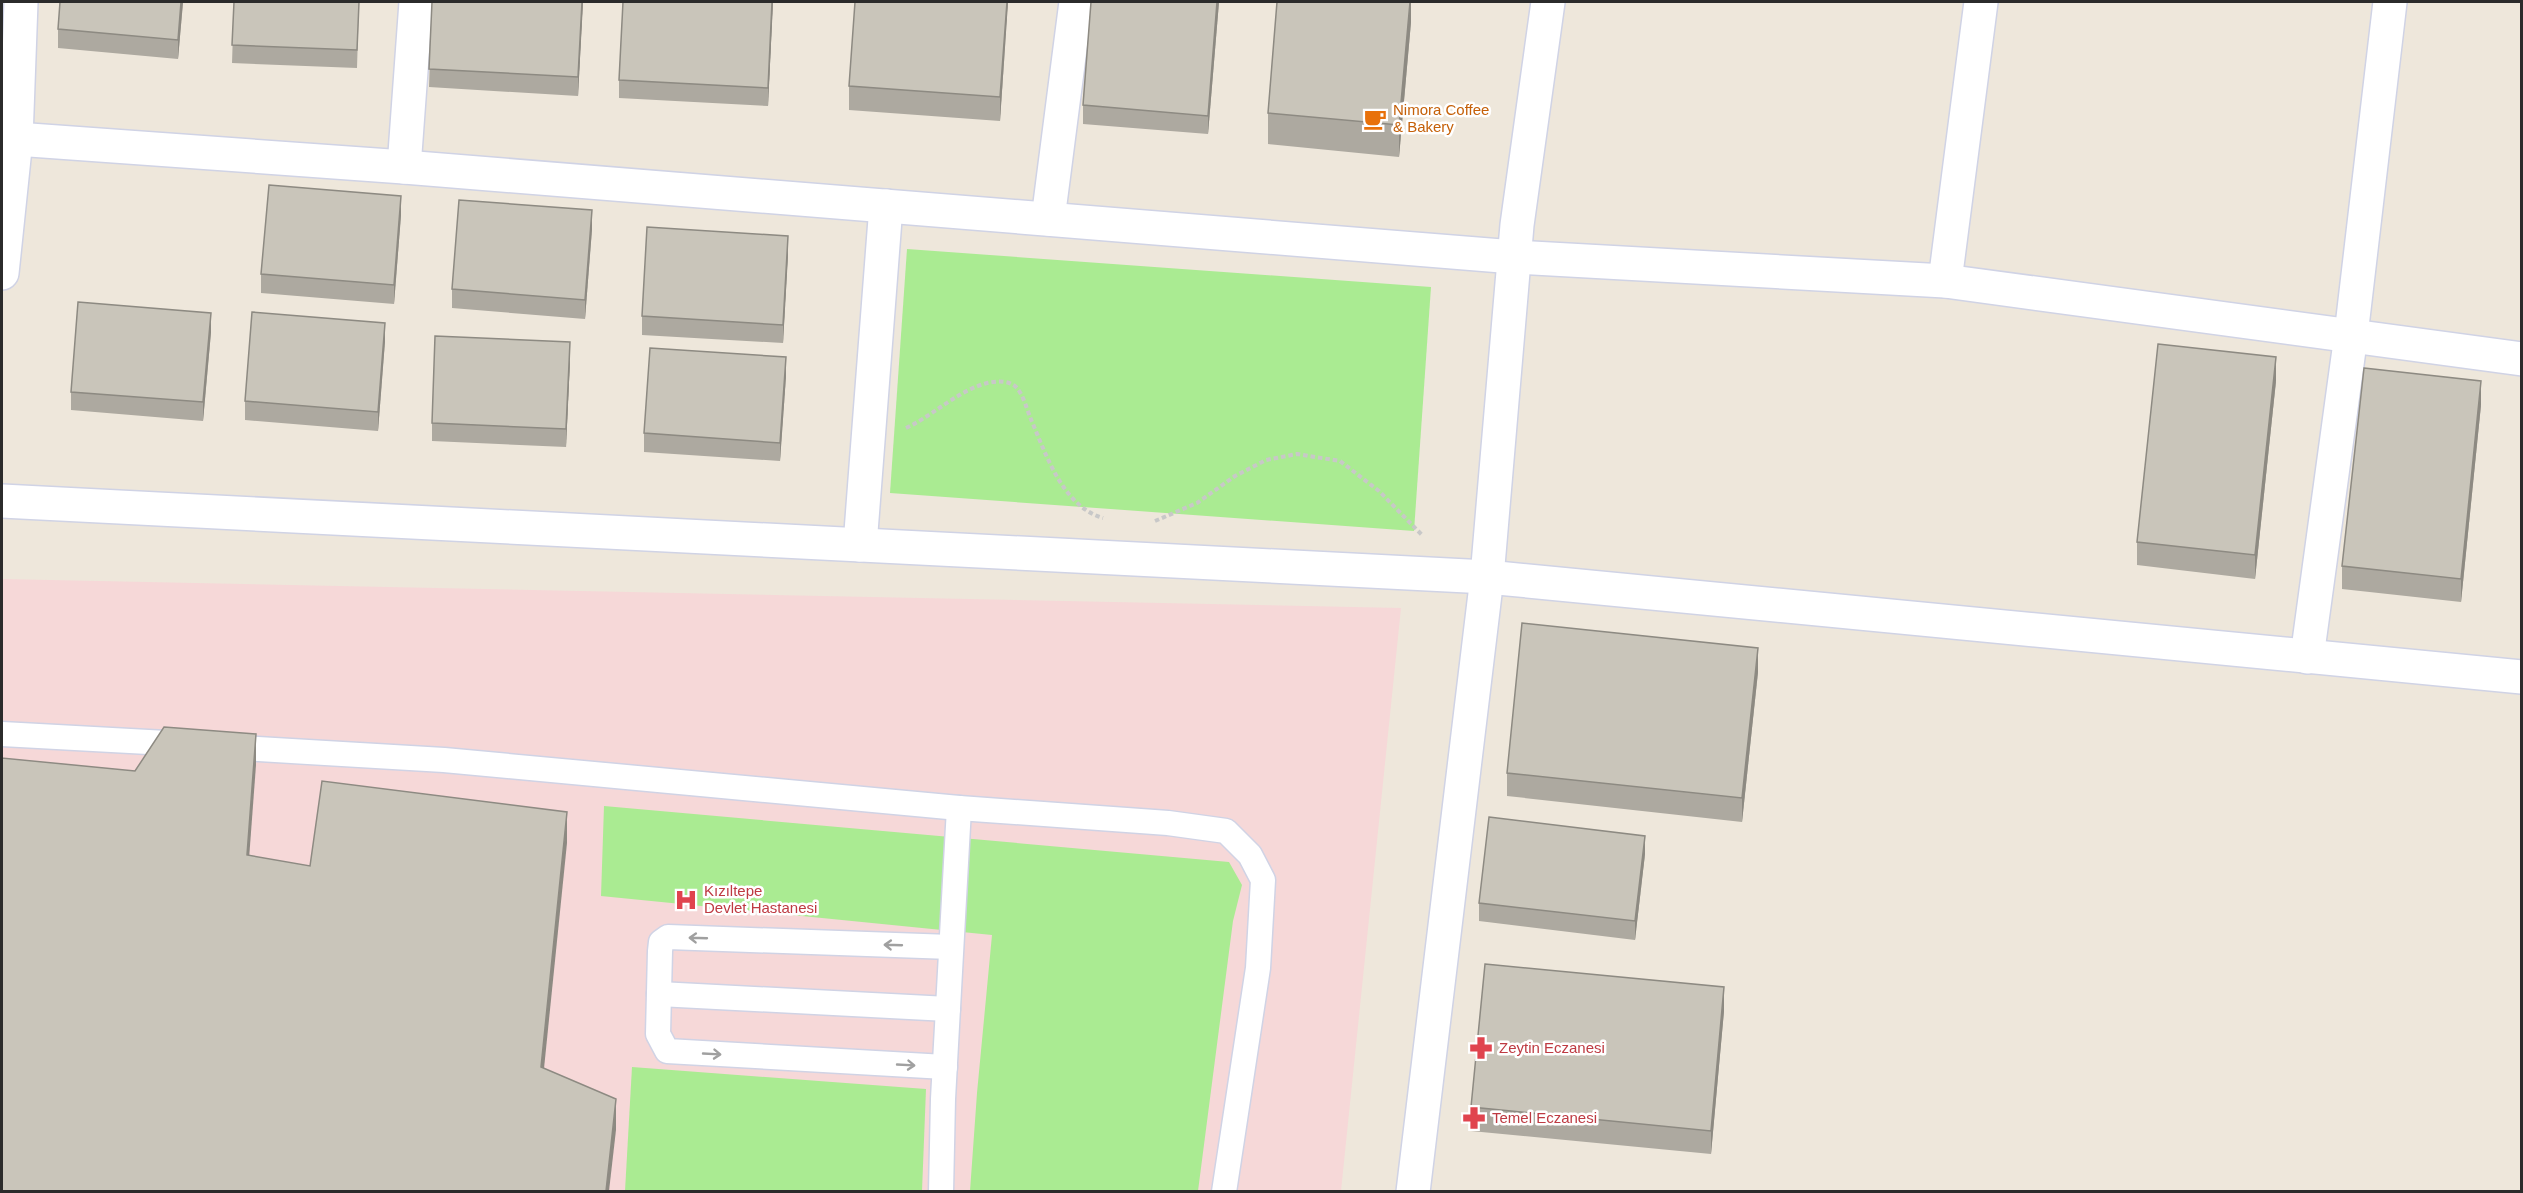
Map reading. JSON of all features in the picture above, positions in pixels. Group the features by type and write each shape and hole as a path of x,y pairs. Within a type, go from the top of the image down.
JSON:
{"street":[{"path":"2,273 9,139 21,2"},
{"path":"404,167 416,2"},
{"path":"1048,219 1076,2"},
{"path":"1413,1191 1487,577 1517,225 1548,2"},
{"path":"1945,281 1981,2"},
{"path":"2307,657 2351,335 2390,2"},
{"path":"9,139 404,167 1514,258 1945,281 2522,359"},
{"path":"860,545 886,206"},
{"path":"2,501 1487,577 2522,677"}],"lane":[{"path":"2,734 444,760 959,808 1168,823 1226,831 1251,855 1263,880 1258,968 1224,1191"},
{"path":"941,1191 945,1067 959,808"},
{"path":"945,1067 667,1051 658,1034 660,951 661,942 668,936 951,947"},
{"path":"659,994 948,1009"}],"path":[{"path":"868,446 912,425 957,396 987,383 1005,381 1017,388 1046,453 1068,493 1088,513 1106,519"},
{"path":"1145,522 1155,521 1197,504 1234,476 1266,460 1297,454 1340,461 1380,490 1422,535 1418,573"}],"shaded area":[{"name":"Kızıltepe Devlet Hastanesi","path":"2,579 1401,608 1341,1191 2,1192"}],"green space":[{"path":"907,249 1431,287 1414,531 890,493"},
{"path":"604,806 1229,862 1242,885 1233,921 1198,1191 970,1191 992,935 601,896"},
{"path":"632,1067 926,1089 922,1191 625,1191"}],"building":[{"path":"60,2 181,2 178,40 58,29"},
{"path":"234,2 359,2 357,50 232,45"},
{"path":"432,2 582,2 578,77 429,69"},
{"path":"623,2 772,2 768,88 619,80"},
{"path":"855,2 1007,2 1000,97 849,86"},
{"path":"1091,2 1217,2 1208,116 1083,105"},
{"path":"1277,2 1410,2 1399,125 1268,113"},
{"path":"269,185 401,196 394,285 261,274"},
{"path":"459,200 592,210 585,300 452,289"},
{"path":"647,227 788,236 783,325 642,316"},
{"path":"78,302 211,313 203,402 71,392"},
{"path":"252,312 385,323 378,412 245,401"},
{"path":"435,336 570,342 566,429 432,423"},
{"path":"2158,344 2276,357 2255,555 2137,542"},
{"path":"650,348 786,357 780,443 644,433"},
{"path":"2364,368 2481,381 2461,579 2342,566"},
{"path":"1522,623 1758,648 1742,798 1507,773"},
{"path":"164,727 256,734 247,855 310,866 322,781 567,812 541,1067 616,1099 606,1191 2,1191 2,758 135,771"},
{"path":"1489,817 1645,836 1635,921 1479,903"},
{"path":"1485,964 1724,987 1711,1131 1471,1107"}],"place":[{"name":"Nimora Coffee & Bakery","path":"1375,119"},
{"name":"Kızıltepe Devlet Hastanesi","path":"686,900"},
{"name":"Zeytin Eczanesi","path":"1481,1048"},
{"name":"Temel Eczanesi","path":"1474,1118"}]}
